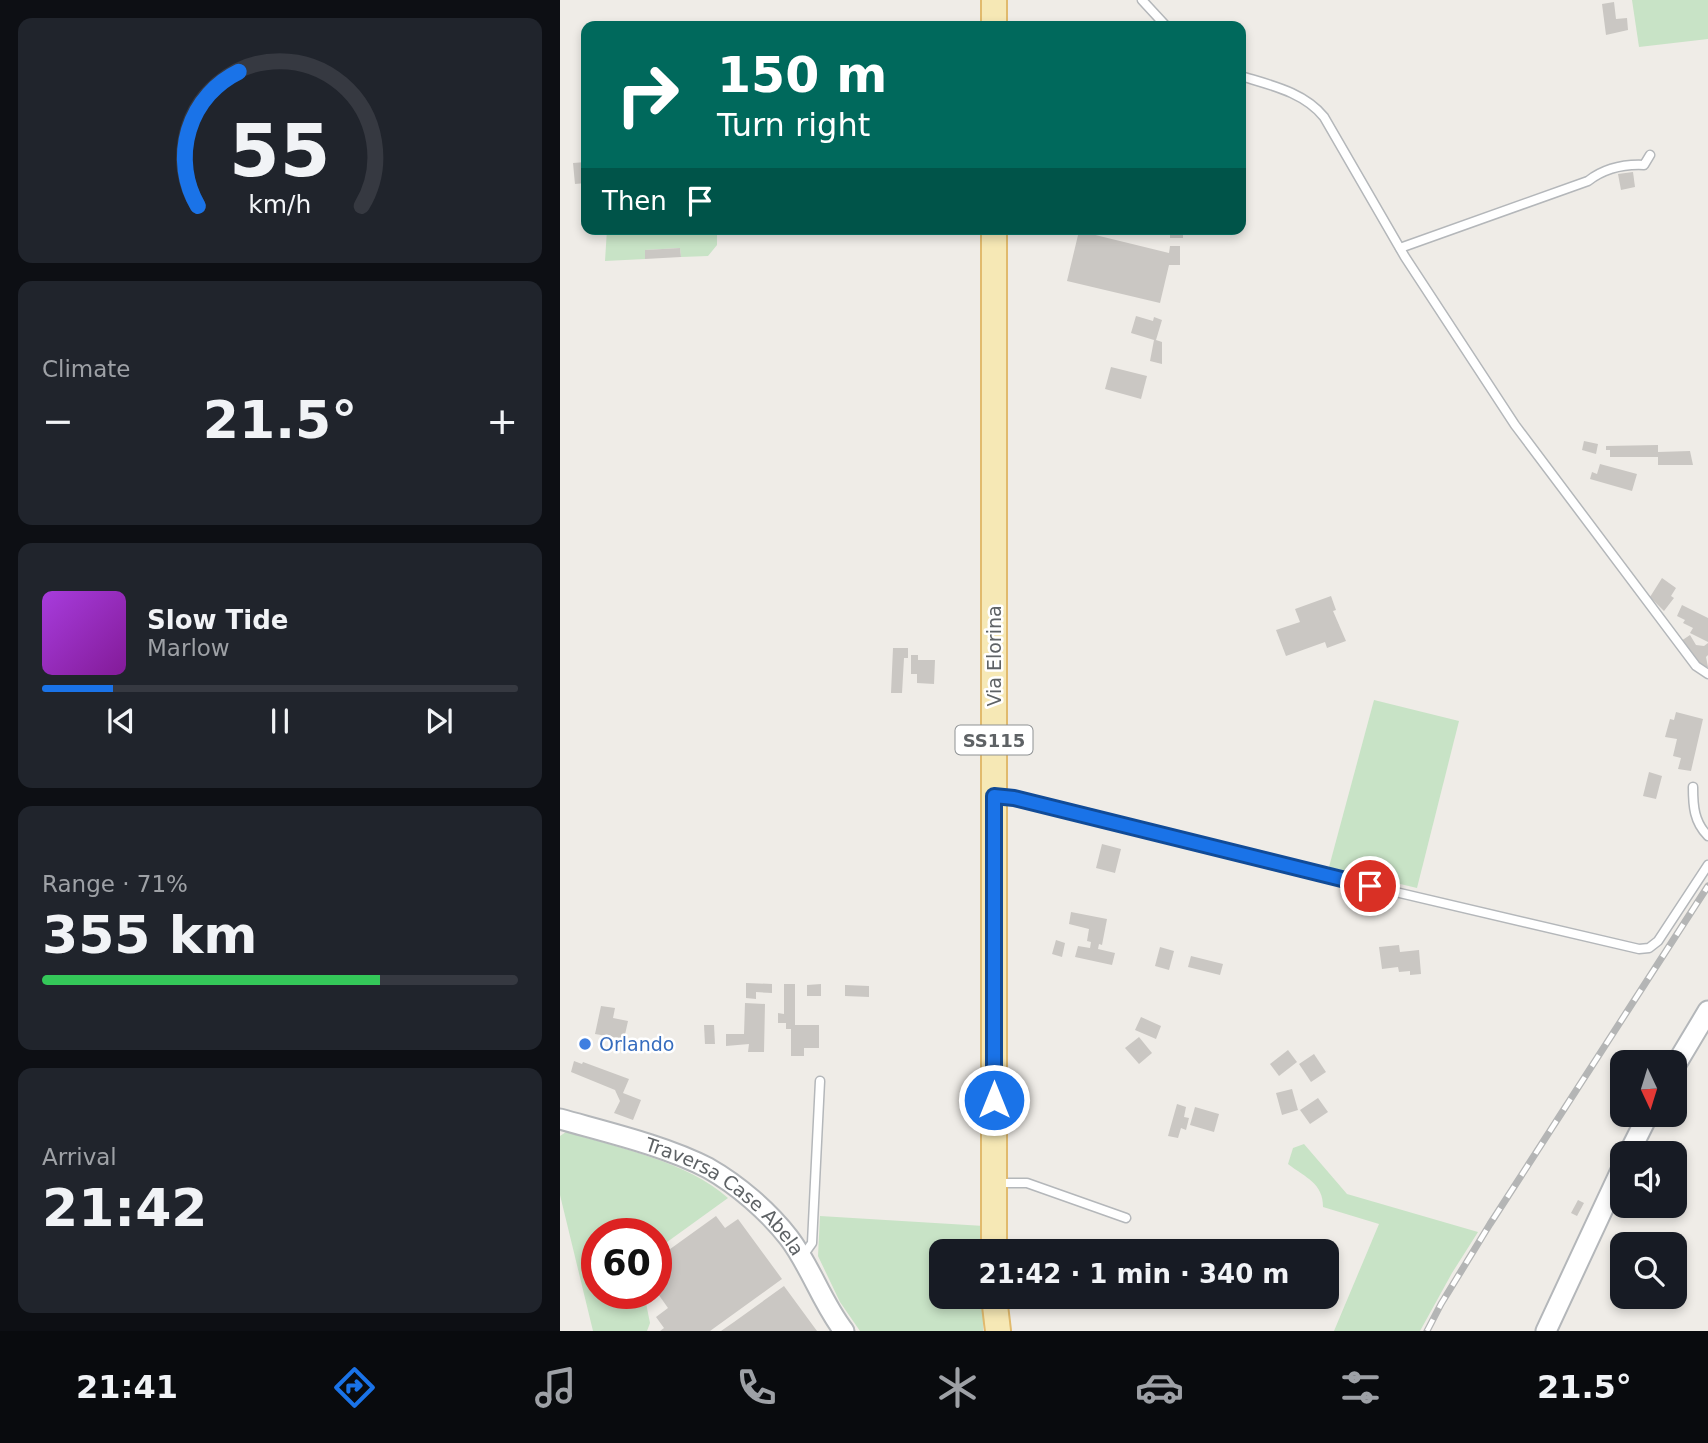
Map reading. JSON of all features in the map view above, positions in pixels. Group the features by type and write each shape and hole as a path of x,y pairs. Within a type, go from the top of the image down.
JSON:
{"main road":[{"path":"995,0 995,21"},
{"name":"Via Elorina","path":"994,235 994,1239"}],"street":[{"path":"1685,1050 1708,1011"},
{"name":"Traversa Case Abela","path":"560,1118 675,1154 708,1168 741,1191 789,1238 844,1331"},
{"path":"1546,1331 1610,1194"}],"lane":[{"path":"1142,0 1162,21"},
{"path":"1246,78 1294,94 1319,110 1400,248 1514,425 1696,666 1708,674"},
{"path":"1400,248 1588,181 1611,168 1644,165 1650,155"},
{"path":"1693,787 1693,808 1708,836"},
{"path":"994,796 1014,798 1289,867 1639,949 1650,948 1658,941 1708,865"},
{"path":"802,1257 811,1243 820,1081"},
{"path":"994,1182 1027,1183 1126,1218"}],"green space":[{"path":"1632,0 1708,0 1708,39 1639,47"},
{"path":"607,235 717,235 717,245 708,256 681,257 680,248 645,250 645,259 605,261"},
{"path":"1374,700 1459,721 1417,888 1329,867"},
{"path":"566,1132 673,1165 712,1185 728,1198 672,1238 672,1218 581,1218 581,1282 560,1195 560,1136"},
{"path":"1304,1144 1347,1194 1478,1232 1420,1331 1334,1331 1379,1224 1323,1207 1317,1187 1288,1164 1293,1148"},
{"path":"820,1216 984,1226 984,1239 929,1239 929,1309 984,1309 983,1331 860,1331 840,1302 818,1256"},
{"path":"588,1309 647,1309 650,1323 647,1331 593,1331"}],"building":[{"path":"1614,2 1616,19 1627,18 1628,30 1606,35 1602,4"},
{"path":"581,162 581,183 575,184 573,163"},
{"path":"1633,172 1635,187 1621,190 1618,174"},
{"path":"1078,235 1095,235 1169,253 1170,246 1180,246 1180,265 1169,265 1160,303 1067,281"},
{"path":"1170,235 1183,235 1183,238 1170,238"},
{"path":"680,248 681,257 645,259 645,250"},
{"path":"1136,316 1153,321 1154,317 1162,320 1156,340 1162,342 1162,364 1150,361 1154,340 1131,333"},
{"path":"1111,367 1147,376 1141,399 1105,389"},
{"path":"1584,441 1598,444 1596,454 1582,450"},
{"path":"1658,445 1658,452 1690,451 1693,465 1658,465 1658,457 1610,457 1610,450 1606,450 1606,446"},
{"path":"1600,464 1637,474 1632,491 1590,479 1592,472 1597,474"},
{"path":"1662,578 1676,588 1671,596 1674,598 1664,611 1650,597"},
{"path":"1331,596 1336,610 1333,611 1346,641 1327,648 1325,642 1286,656 1276,630 1300,622 1295,609"},
{"path":"1682,605 1708,618 1708,642 1690,633 1693,628 1677,616"},
{"path":"1690,635 1696,645 1704,646 1708,643 1708,667 1702,667 1681,641"},
{"path":"893,648 908,648 908,658 904,658 902,693 891,693"},
{"path":"911,655 918,655 918,660 935,660 934,684 917,683 917,674 911,674"},
{"path":"1676,712 1703,719 1691,771 1678,769 1681,758 1673,756 1677,739 1665,737 1670,719 1674,720"},
{"path":"1649,772 1662,776 1656,799 1643,796"},
{"path":"1102,844 1121,849 1115,873 1096,868"},
{"path":"1071,912 1107,919 1102,945 1099,944 1098,949 1115,953 1112,965 1075,957 1078,946 1090,948 1091,942 1087,941 1089,929 1069,924"},
{"path":"1056,940 1065,943 1062,957 1052,954"},
{"path":"1399,945 1400,952 1419,950 1421,974 1399,972 1398,967 1382,969 1379,947"},
{"path":"1160,947 1174,951 1169,970 1155,966"},
{"path":"1191,956 1223,964 1220,975 1188,967"},
{"path":"746,983 772,984 772,993 756,992 756,999 746,998"},
{"path":"784,984 795,984 795,1025 819,1025 819,1048 804,1048 804,1056 791,1056 791,1029 786,1029 786,1023 778,1023 778,1013 784,1014"},
{"path":"821,984 821,996 807,996 807,985"},
{"path":"845,985 869,986 869,997 845,996"},
{"path":"745,1003 765,1004 764,1052 748,1052 749,1044 726,1046 726,1034 744,1034"},
{"path":"601,1006 615,1008 613,1018 628,1021 624,1039 595,1034"},
{"path":"1141,1017 1161,1026 1156,1039 1135,1030"},
{"path":"704,1025 714,1025 715,1044 705,1044"},
{"path":"1139,1037 1152,1053 1139,1064 1125,1048"},
{"path":"1288,1050 1297,1062 1279,1076 1270,1064"},
{"path":"1314,1054 1326,1072 1311,1082 1299,1064"},
{"path":"574,1061 629,1079 623,1093 641,1100 633,1120 614,1113 620,1101 615,1090 571,1072"},
{"path":"1292,1089 1298,1110 1282,1115 1276,1093"},
{"path":"1318,1098 1328,1112 1310,1124 1300,1110"},
{"path":"1177,1104 1186,1107 1184,1117 1189,1118 1186,1130 1181,1128 1178,1138 1168,1136"},
{"path":"1195,1107 1219,1114 1214,1132 1190,1125"},
{"path":"1578,1200 1584,1203 1577,1216 1571,1213"},
{"path":"716,1216 725,1228 738,1219 782,1279 710,1331 660,1331 664,1328 656,1317 667,1309 672,1309 672,1248"},
{"path":"784,1286 817,1331 721,1331 734,1322"}],"railway":[{"path":"1427,1331 1490,1224 1708,886"}],"place":[{"name":"Orlando","path":"585,1044"}],"route":[{"path":"994,1100 994,796 1014,798 1370,886"}]}
